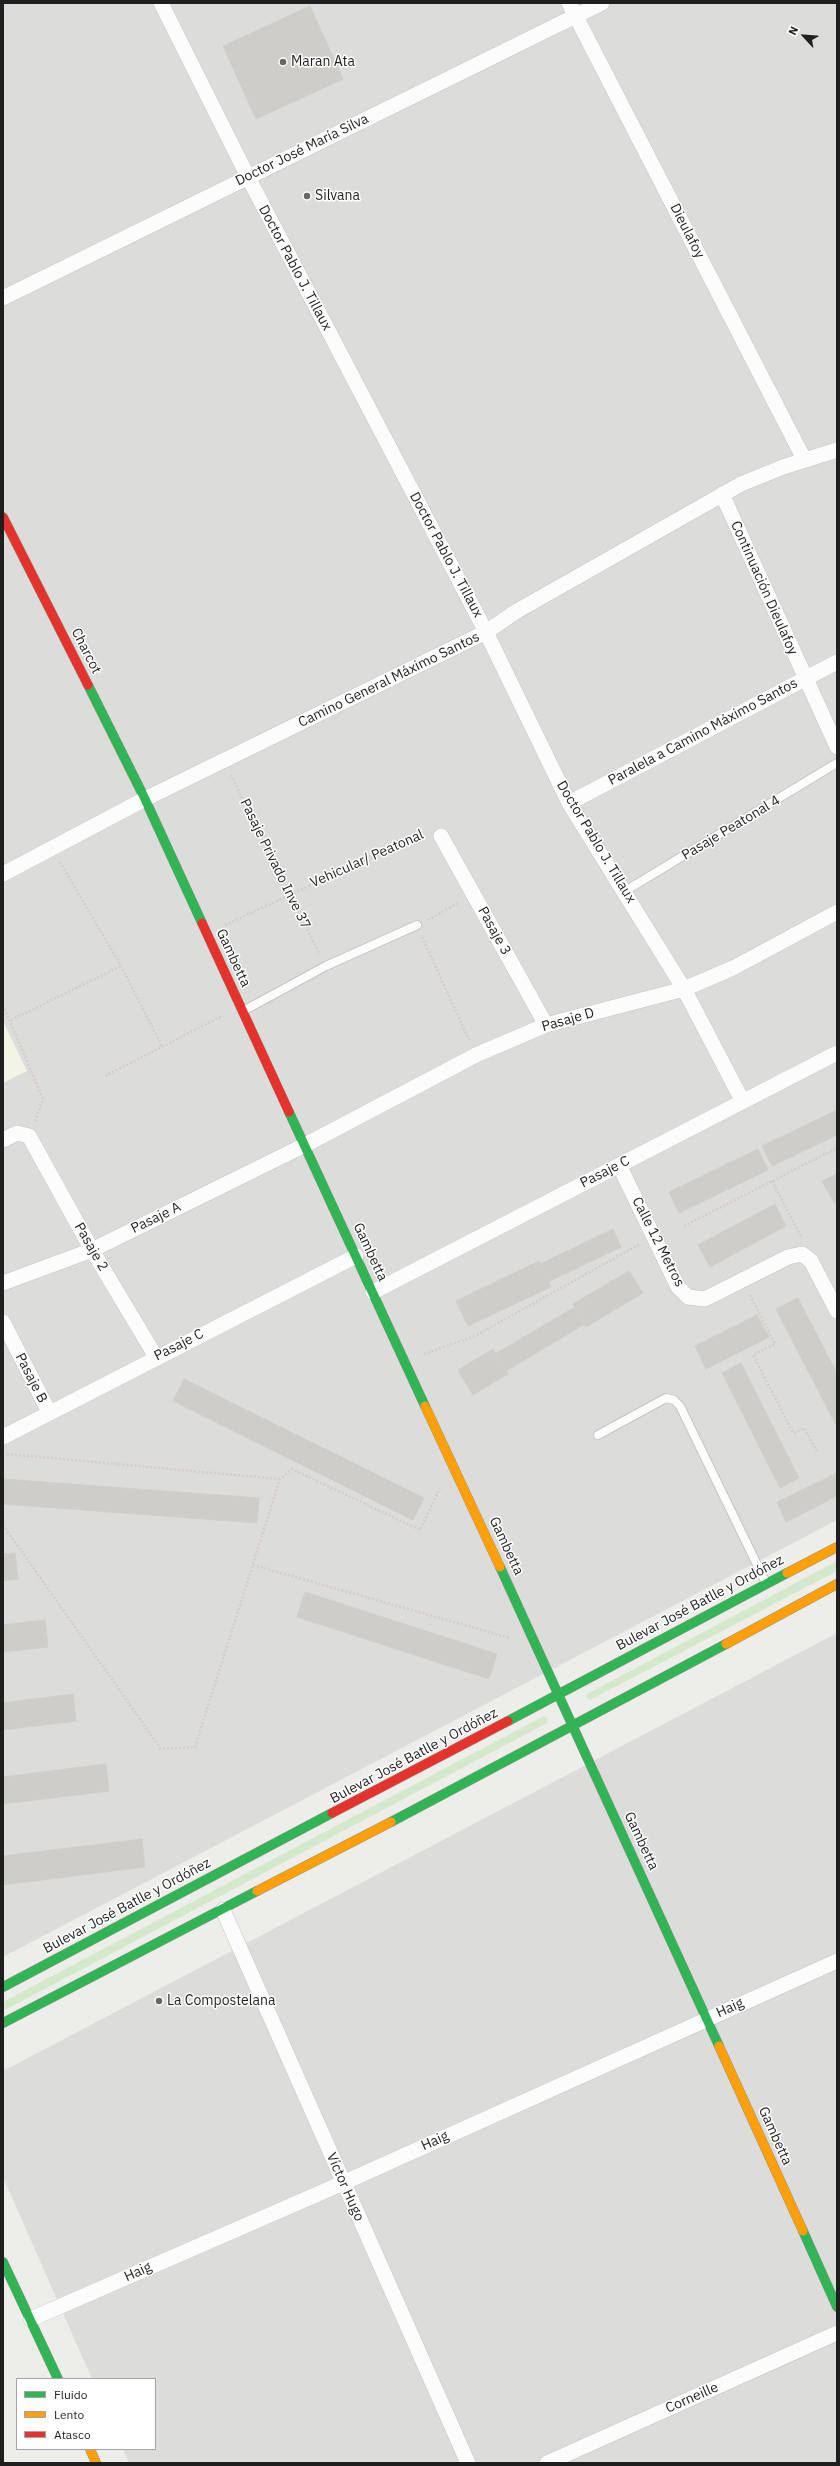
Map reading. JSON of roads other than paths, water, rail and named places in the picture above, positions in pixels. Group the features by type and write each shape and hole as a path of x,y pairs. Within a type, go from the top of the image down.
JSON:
{"main road":[{"name":"Charcot","path":"3,517 145,799"},
{"name":"Gambetta","path":"145,799 559,1695 837,2307"},
{"name":"Bulevar José Batlle y Ordóñez","path":"3,1987 837,1547"},
{"path":"3,2023 573,1726 837,1584"},
{"path":"3,2262 58,2378"},
{"path":"90,2450 96,2463"}],"street":[{"name":"Doctor Pablo J. Tillaux","path":"161,3 248,177 486,632 569,802 625,891 684,990 742,1100"},
{"name":"Dieulafoy","path":"569,3 804,459"},
{"name":"Doctor José María Silva","path":"3,298 602,3"},
{"name":"Camino General Máximo Santos","path":"3,874 52,850 145,799 486,632 517,611 741,484 804,459 837,450"},
{"name":"Continuación Dieulafoy","path":"722,494 837,747"},
{"name":"Paralela a Camino Máximo Santos","path":"569,802 837,662"},
{"name":"Pasaje 3","path":"441,836 546,1025"},
{"name":"Pasaje D","path":"306,1145 476,1055 546,1025 684,990 733,968 837,912"},
{"name":"Pasaje C","path":"373,1292 620,1165 742,1100 837,1053"},
{"name":"Pasaje 2","path":"3,1140 17,1133 28,1136 92,1250 156,1357"},
{"name":"Pasaje A","path":"3,1283 92,1250 306,1145"},
{"name":"Calle 12 Metros","path":"620,1165 678,1287 688,1298 705,1299 788,1257 802,1254 811,1261 837,1311"},
{"name":"Pasaje C","path":"3,1437 156,1357 356,1256"},
{"name":"Pasaje B","path":"3,1322 49,1412"},
{"name":"Víctor Hugo","path":"222,1910 468,2463"},
{"name":"Haig","path":"31,2319 343,2183 837,1961"},
{"name":"Corneille","path":"547,2463 837,2333"}],"lane":[{"name":"Pasaje Peatonal 4","path":"625,891 837,763"},
{"path":"241,1009 326,966 417,925"},
{"path":"598,1435 666,1398 674,1400 680,1406 767,1583"}],"place":[{"name":"Maran Ata","path":"283,62"},
{"name":"Silvana","path":"307,196"},
{"name":"La Compostelana","path":"159,2001"}]}
